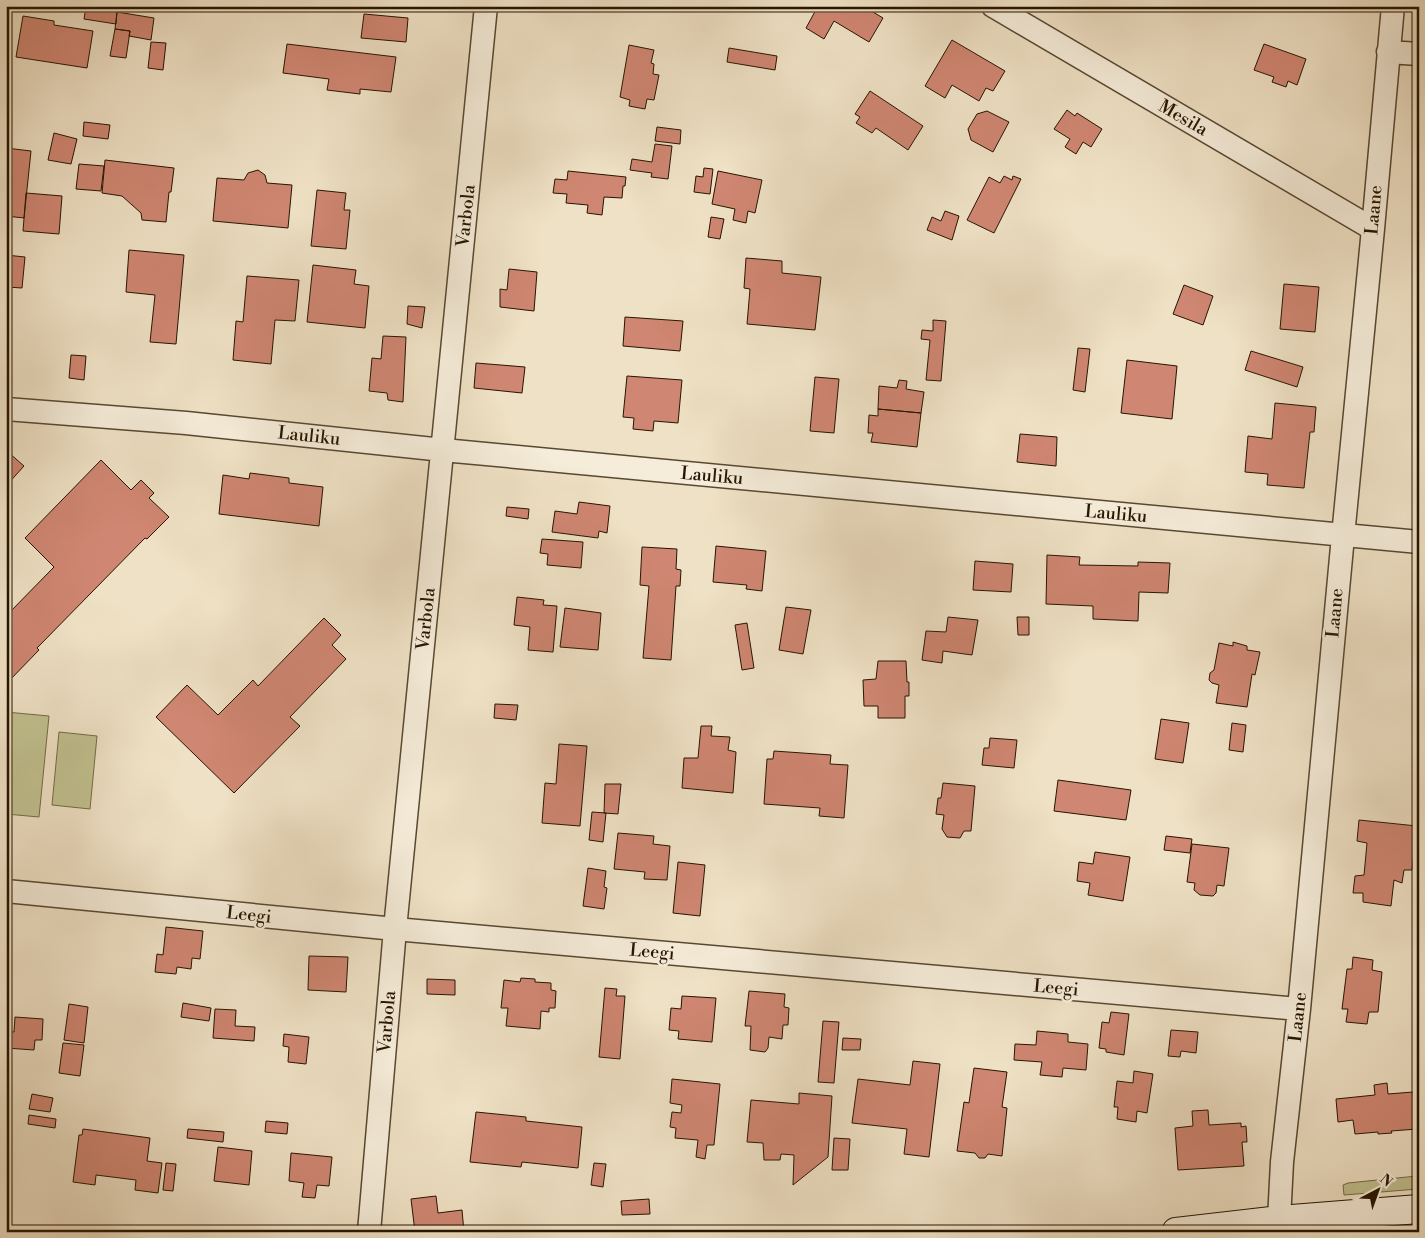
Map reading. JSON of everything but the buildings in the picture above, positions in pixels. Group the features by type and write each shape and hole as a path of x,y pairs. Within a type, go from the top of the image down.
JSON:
{"main road":[{"path":"1176,1232 1280,1220 1419,1209"}],"street":[{"name":"Varbola","path":"369,1232 395,929 486,6"},
{"name":"Mesila","path":"992,6 1373,229"},
{"name":"Laane","path":"1280,1220 1282,1162 1299,1009 1393,6"},
{"path":"1388,52 1419,54"},
{"name":"Lauliku","path":"6,409 186,423 442,450 1419,542"},
{"name":"Leegi","path":"6,891 395,929 1299,1009"}],"shaded area":[{"path":"6,712 49,716 39,817 6,814"},
{"path":"59,732 97,736 90,809 52,805"},
{"path":"1417,1176 1418,1189 1344,1195 1343,1185 1348,1183"}]}
